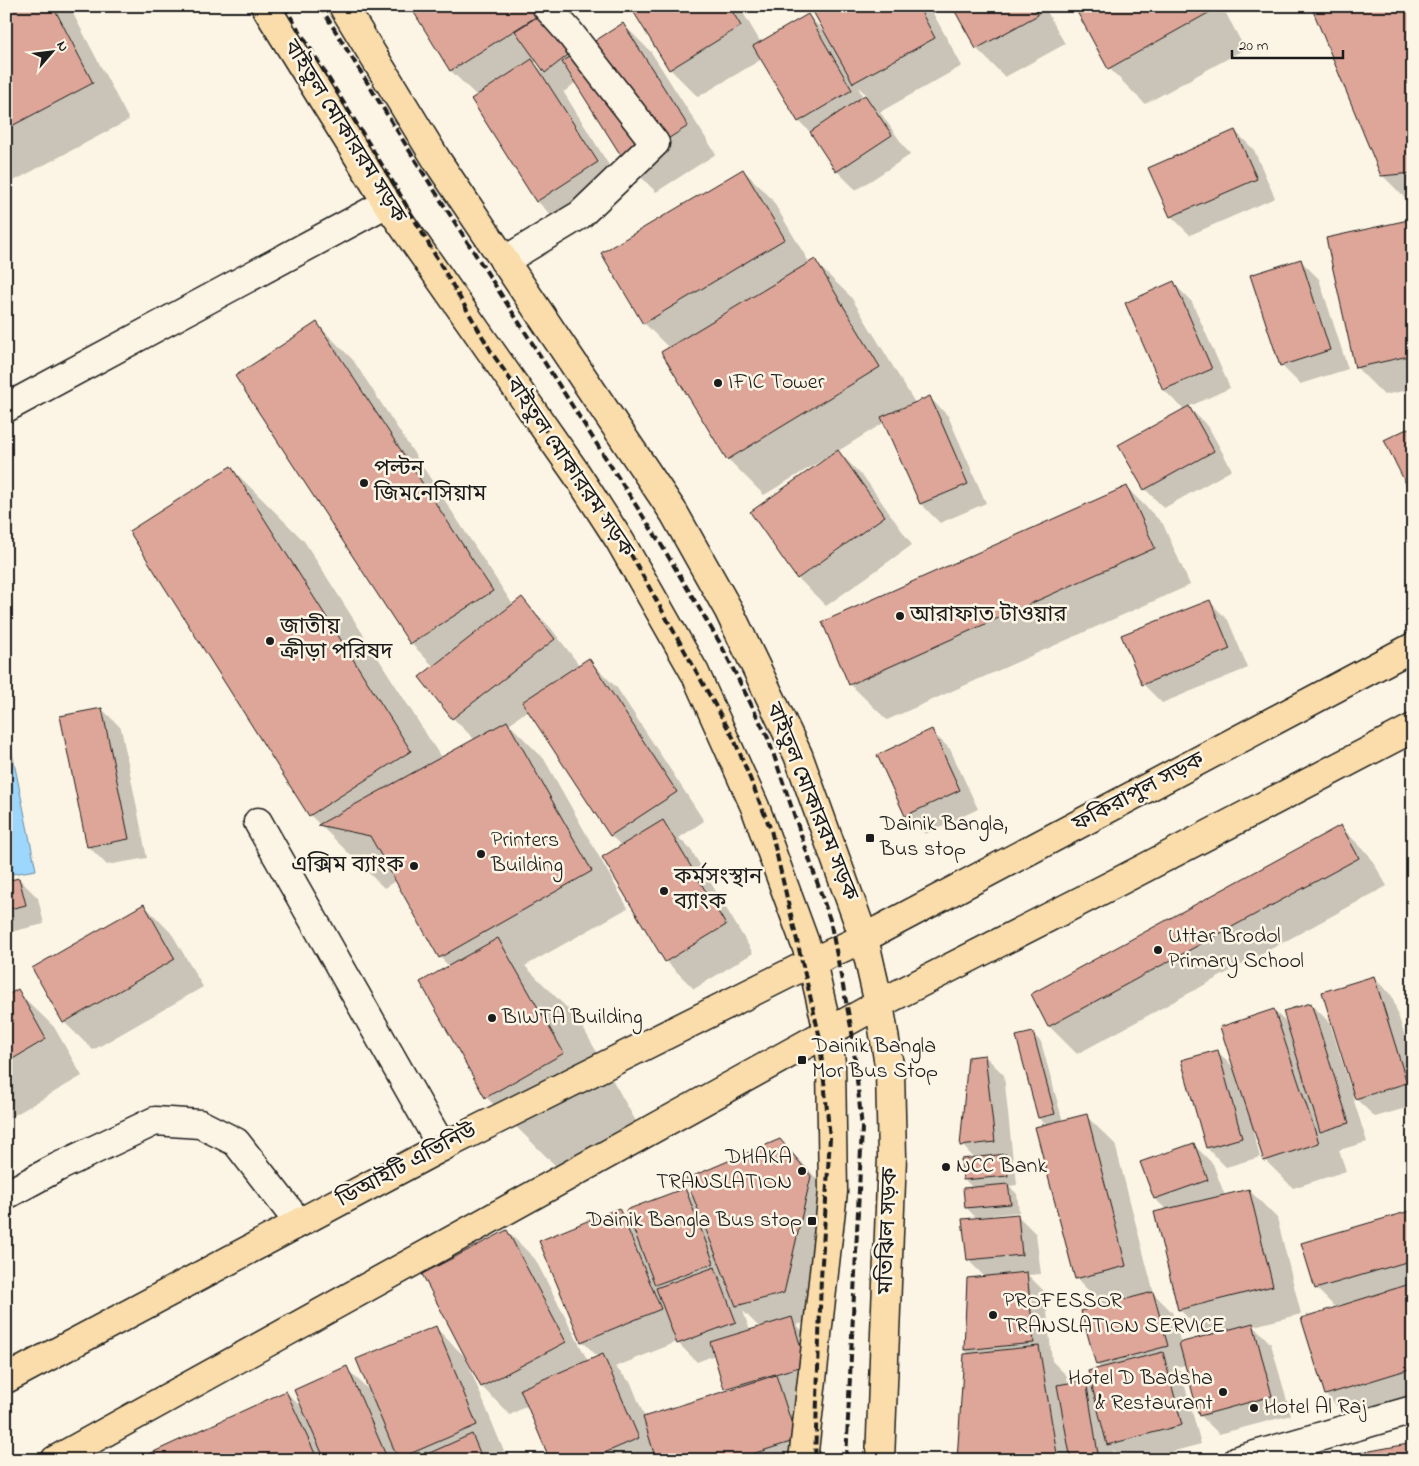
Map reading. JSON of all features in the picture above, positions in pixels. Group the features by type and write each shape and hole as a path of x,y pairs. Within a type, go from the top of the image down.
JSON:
{"main road":[{"name":"বাইতুল মোকাররম সড়ক","path":"265,6 386,203 576,473 620,542 696,672 755,807 812,962 828,1032"},
{"name":"বাইতুল মোকাররম সড়ক","path":"342,6 438,162 674,513 729,611 798,754 864,938 878,1004"},
{"name":"ফকিরাপুল সড়ক","path":"812,962 864,938 1413,647"},
{"path":"55,1460 878,1004 1413,728"},
{"name":"ডিআইটি এভিনিউ","path":"6,1379 442,1147 812,962"},
{"name":"মতিঝিল সড়ক","path":"878,1004 890,1071 892,1157 880,1460"},
{"path":"803,1460 834,1192 831,1064 828,1032"}],"street":[{"path":"504,261 580,215 655,143 569,32 546,6"},
{"path":"6,408 386,203"},
{"path":"258,822 442,1147"},
{"path":"6,1195 56,1168 155,1121 200,1124 236,1142 299,1223"},
{"path":"1238,1460 1413,1410"}],"water":[{"path":"6,723 36,870 6,875"}],"building":[{"path":"6,6 53,6 93,83 6,129"},
{"path":"410,6 553,6 450,71"},
{"path":"630,6 729,6 741,26 669,70"},
{"path":"810,6 918,6 935,38 853,83"},
{"path":"952,6 1033,6 1038,15 976,49"},
{"path":"1074,6 1207,6 1210,12 1108,69"},
{"path":"1311,6 1413,6 1413,173 1381,176"},
{"path":"548,10 577,48 545,73 515,31"},
{"path":"808,14 852,90 798,122 753,46"},
{"path":"623,23 688,126 627,165 562,62"},
{"path":"532,59 598,162 536,202 471,99"},
{"path":"865,95 892,135 836,172 810,132"},
{"path":"1235,130 1257,179 1170,217 1148,168"},
{"path":"743,169 785,239 643,324 601,253"},
{"path":"1413,219 1413,355 1355,368 1326,238"},
{"path":"815,259 880,367 727,460 661,352"},
{"path":"1301,259 1330,350 1280,366 1250,275"},
{"path":"1174,281 1212,369 1163,390 1125,303"},
{"name":"পল্টন জিমনেসিয়াম","path":"317,322 493,591 410,644 235,376"},
{"path":"930,396 968,484 920,504 881,417"},
{"path":"1189,406 1214,451 1144,490 1118,445"},
{"path":"1413,426 1413,498 1384,440"},
{"path":"838,450 885,516 797,579 750,512"},
{"name":"জাতীয় ক্রীড়া পরিষদ","path":"231,466 411,751 309,816 129,531"},
{"path":"1127,486 1155,548 849,685 822,622"},
{"path":"522,597 555,639 452,719 419,677"},
{"path":"1210,600 1230,649 1142,685 1121,635"},
{"path":"589,658 677,792 610,836 522,702"},
{"path":"102,708 129,839 87,847 60,716"},
{"name":"Printers Building","path":"507,721 592,871 439,958 370,836 318,825"},
{"path":"932,729 960,790 905,816 877,755"},
{"name":"কর্মসংস্থান ব্যাংক","path":"663,820 726,925 665,962 602,857"},
{"path":"1341,825 1359,858 1048,1027 1031,994"},
{"path":"19,878 26,905 6,910 6,881"},
{"path":"144,904 175,959 63,1023 32,968"},
{"name":"BIWTA Building","path":"498,938 564,1053 485,1098 420,982"},
{"path":"1374,976 1407,1083 1355,1099 1322,992"},
{"path":"18,989 46,1039 6,1063 6,996"},
{"path":"1311,1003 1349,1123 1320,1132 1283,1011"},
{"path":"1274,1009 1319,1143 1264,1161 1220,1027"},
{"path":"1033,1032 1055,1114 1038,1118 1016,1036"},
{"path":"1218,1050 1242,1138 1206,1148 1181,1060"},
{"path":"985,1055 995,1142 960,1146 968,1057"},
{"path":"1087,1114 1126,1266 1075,1279 1035,1127"},
{"path":"780,1139 811,1176 784,1293 736,1306 686,1179"},
{"path":"1194,1143 1208,1180 1154,1199 1140,1162"},
{"path":"1006,1154 1008,1176 963,1180 961,1159"},
{"path":"1008,1184 1011,1204 965,1208 963,1188"},
{"path":"685,1188 714,1263 655,1285 626,1210"},
{"path":"1249,1189 1273,1286 1178,1310 1154,1212"},
{"path":"619,1208 661,1309 581,1342 539,1241"},
{"path":"1413,1210 1413,1260 1315,1289 1301,1243"},
{"path":"1018,1214 1022,1255 967,1260 962,1219"},
{"path":"507,1230 566,1342 481,1387 422,1274"},
{"path":"715,1267 736,1322 677,1344 656,1288"},
{"path":"1027,1272 1034,1343 964,1350 967,1278"},
{"path":"1413,1283 1413,1368 1325,1395 1301,1318"},
{"path":"1153,1292 1168,1346 1096,1365 1081,1311"},
{"path":"792,1317 806,1365 724,1389 710,1342"},
{"path":"1253,1323 1272,1396 1199,1416 1179,1343"},
{"path":"436,1326 477,1425 398,1459 356,1359"},
{"path":"1039,1346 1058,1460 957,1460 964,1354"},
{"path":"1163,1352 1182,1425 1107,1445 1088,1371"},
{"path":"603,1354 639,1438 588,1460 550,1460 520,1389"},
{"path":"347,1366 388,1460 325,1460 294,1390"},
{"path":"776,1375 797,1440 733,1460 656,1460 643,1417"},
{"path":"1086,1380 1099,1460 1071,1460 1057,1385"},
{"path":"286,1391 318,1460 136,1460"},
{"path":"472,1434 483,1460 414,1460"},
{"path":"1408,1444 1410,1460 1321,1460"}],"railway":[{"path":"284,6 395,186 492,353 630,553 734,739 771,830 819,1034 830,1138 821,1278 815,1460"},
{"path":"320,6 422,171 662,546 720,643 768,738 830,920 852,1032 862,1128 846,1460"}],"place":[{"name":"IFIC Tower","path":"718,383"},
{"name":"পল্টন জিমনেসিয়াম","path":"364,483"},
{"name":"আরাফাত টাওয়ার","path":"900,616"},
{"name":"জাতীয় ক্রীড়া পরিষদ","path":"270,641"},
{"name":"Dainik Bangla, Bus stop","path":"870,838"},
{"name":"Printers Building","path":"481,854"},
{"name":"এক্সিম ব্যাংক","path":"414,866"},
{"name":"কর্মসংস্থান ব্যাংক","path":"664,891"},
{"name":"Uttar Brodol Primary School","path":"1158,950"},
{"name":"BIWTA Building","path":"492,1018"},
{"name":"Dainik Bangla Mor Bus Stop","path":"802,1060"},
{"name":"NCC Bank","path":"946,1167"},
{"name":"DHAKA TRANSLATION","path":"802,1171"},
{"name":"Dainik Bangla Bus stop","path":"812,1221"},
{"name":"PROFESSOR TRANSLATION SERVICE","path":"993,1315"},
{"name":"Hotel D Badsha & Restaurant","path":"1223,1392"},
{"name":"Hotel Al Raj","path":"1254,1408"}]}
